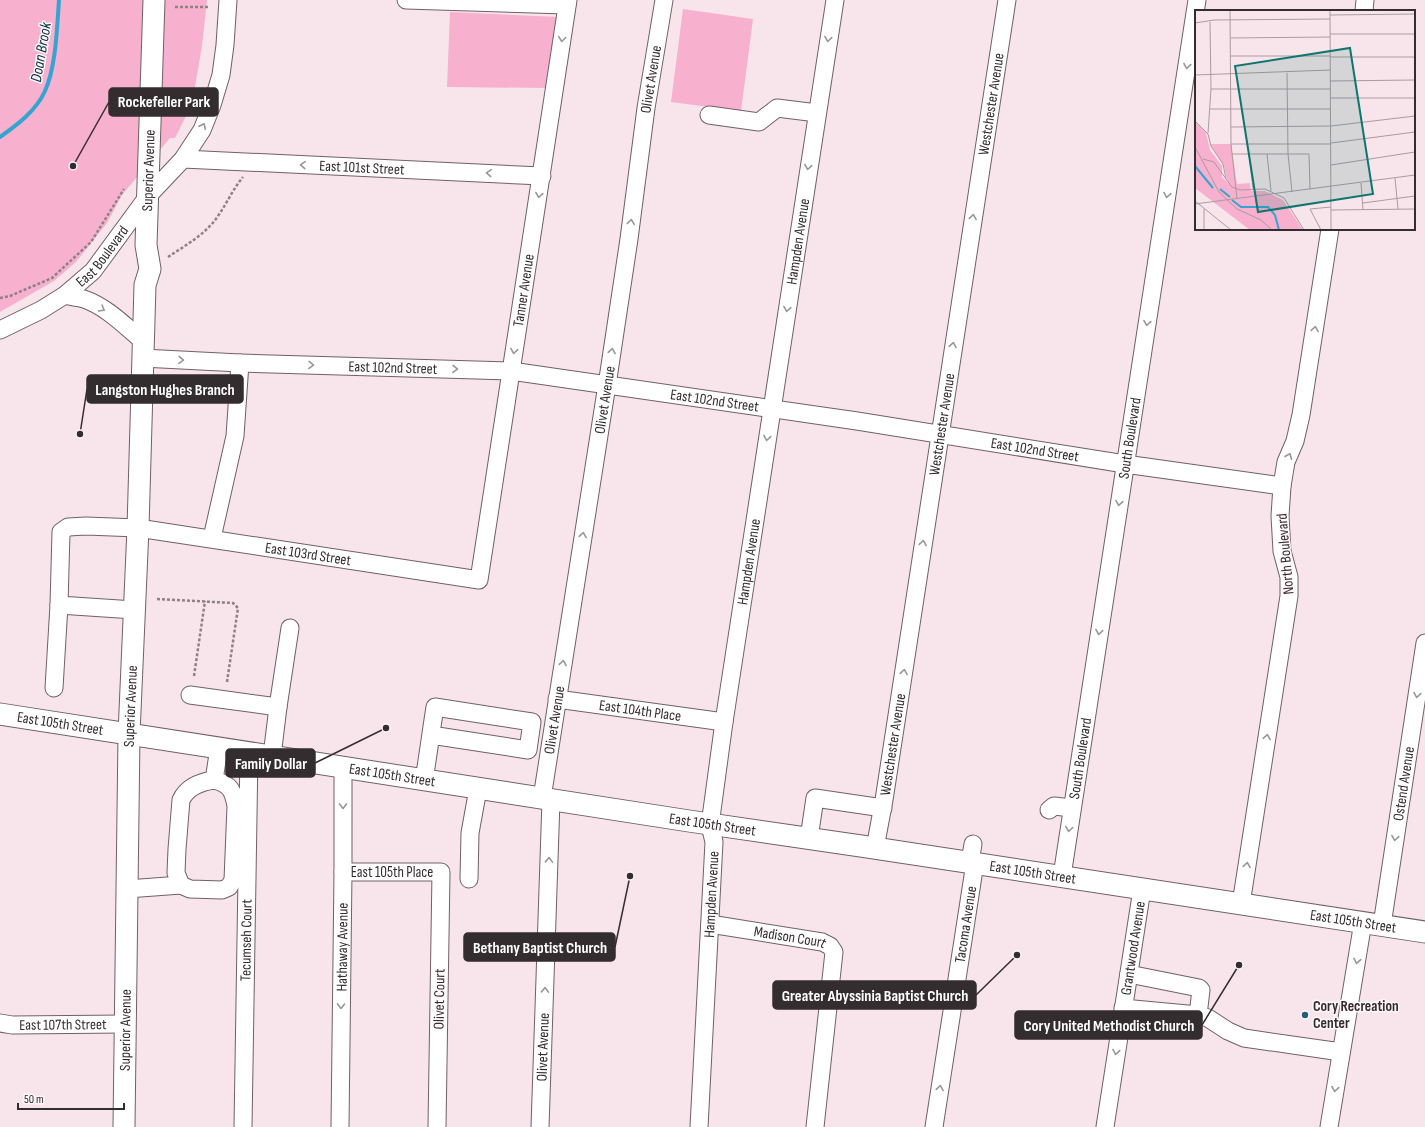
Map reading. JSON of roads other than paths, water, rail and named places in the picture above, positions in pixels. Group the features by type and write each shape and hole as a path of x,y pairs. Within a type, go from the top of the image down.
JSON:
{"main road":[{"name":"Superior Avenue","path":"124,1127 129,734 138,528 145,285 150,269 146,245 154,0"},
{"name":"East 105th Street","path":"0,714 710,825 875,848 973,856 1062,876 1425,932"}],"street":[{"name":"East Boulevard","path":"0,330 41,310 65,295 93,271 148,196 183,159 202,130 212,105 221,75 228,0"},
{"path":"406,0 568,3"},
{"name":"Olivet Avenue","path":"540,1127 547,799 551,738 607,384 629,239 646,108 664,0"},
{"name":"Hampden Avenue","path":"699,1127 714,842 710,825 724,722 834,0"},
{"name":"Westchester Avenue","path":"875,848 883,808 1007,0"},
{"name":"South Boulevard","path":"1195,10 1197,0"},
{"path":"1364,10 1366,0"},
{"name":"Tanner Avenue","path":"479,580 568,3"},
{"name":"South Boulevard","path":"1062,876 1195,13"},
{"path":"709,115 758,122 777,108 817,113"},
{"name":"East 101st Street","path":"183,159 542,176"},
{"name":"North Boulevard","path":"1241,904 1289,596 1289,577 1282,551 1280,516 1282,486 1286,462 1295,441 1301,415 1330,230"},
{"path":"65,295 84,299 101,308 118,320 143,349"},
{"name":"East 102nd Street","path":"143,349 240,363 511,371 940,433 1125,464 1282,486"},
{"path":"212,538 235,436 240,363"},
{"name":"East 103rd Street","path":"59,605 61,532 68,527 86,526 138,528 212,538 479,580"},
{"path":"54,688 59,605 134,610"},
{"path":"272,756 290,628"},
{"name":"Ostend Avenue","path":"1329,1127 1341,1052 1372,923 1425,643"},
{"path":"190,695 278,707"},
{"name":"East 104th Place","path":"557,698 724,722"},
{"path":"424,780 435,708 532,722 528,750 431,735"},
{"path":"530,734 551,738"},
{"path":"214,780 219,748"},
{"name":"Tecumseh Court","path":"243,1127 249,753"},
{"name":"Hathaway Avenue","path":"340,1127 343,768"},
{"path":"127,889 181,885 190,889 222,890 229,887 233,880 236,806 234,795 229,786 224,782 214,780 190,788 184,792 181,800 176,873 181,885"},
{"path":"469,879 470,833 478,788"},
{"path":"809,838 815,798 883,808"},
{"path":"1049,810 1054,806 1072,808"},
{"name":"Tacoma Avenue","path":"934,1127 973,856"},
{"name":"East 105th Place","path":"343,872 441,872"},
{"name":"Olivet Court","path":"437,1127 441,872"},
{"name":"Grantwood Avenue","path":"1105,1127 1142,889"},
{"name":"Madison Court","path":"710,924 822,942 830,946 834,952 815,1127"},
{"path":"1128,974 1199,988 1201,990 1198,1015"},
{"path":"1123,1008 1198,1015 1208,1018 1228,1031 1244,1038 1341,1052"},
{"name":"East 107th Street","path":"0,1023 12,1025 125,1024"}],"waterway":[{"name":"Doan Brook","path":"0,137 37,105 45,91 54,59 59,0"}],"place":[{"name":"Rockefeller Park","path":"73,166"},
{"name":"Langston Hughes Branch","path":"80,434"},
{"name":"Family Dollar","path":"386,728"},
{"name":"Bethany Baptist Church","path":"630,876"},
{"name":"Greater Abyssinia Baptist Church","path":"1017,955"},
{"name":"Cory United Methodist Church","path":"1239,965"},
{"name":"Cory Recreation Center","path":"1305,1015"}]}
